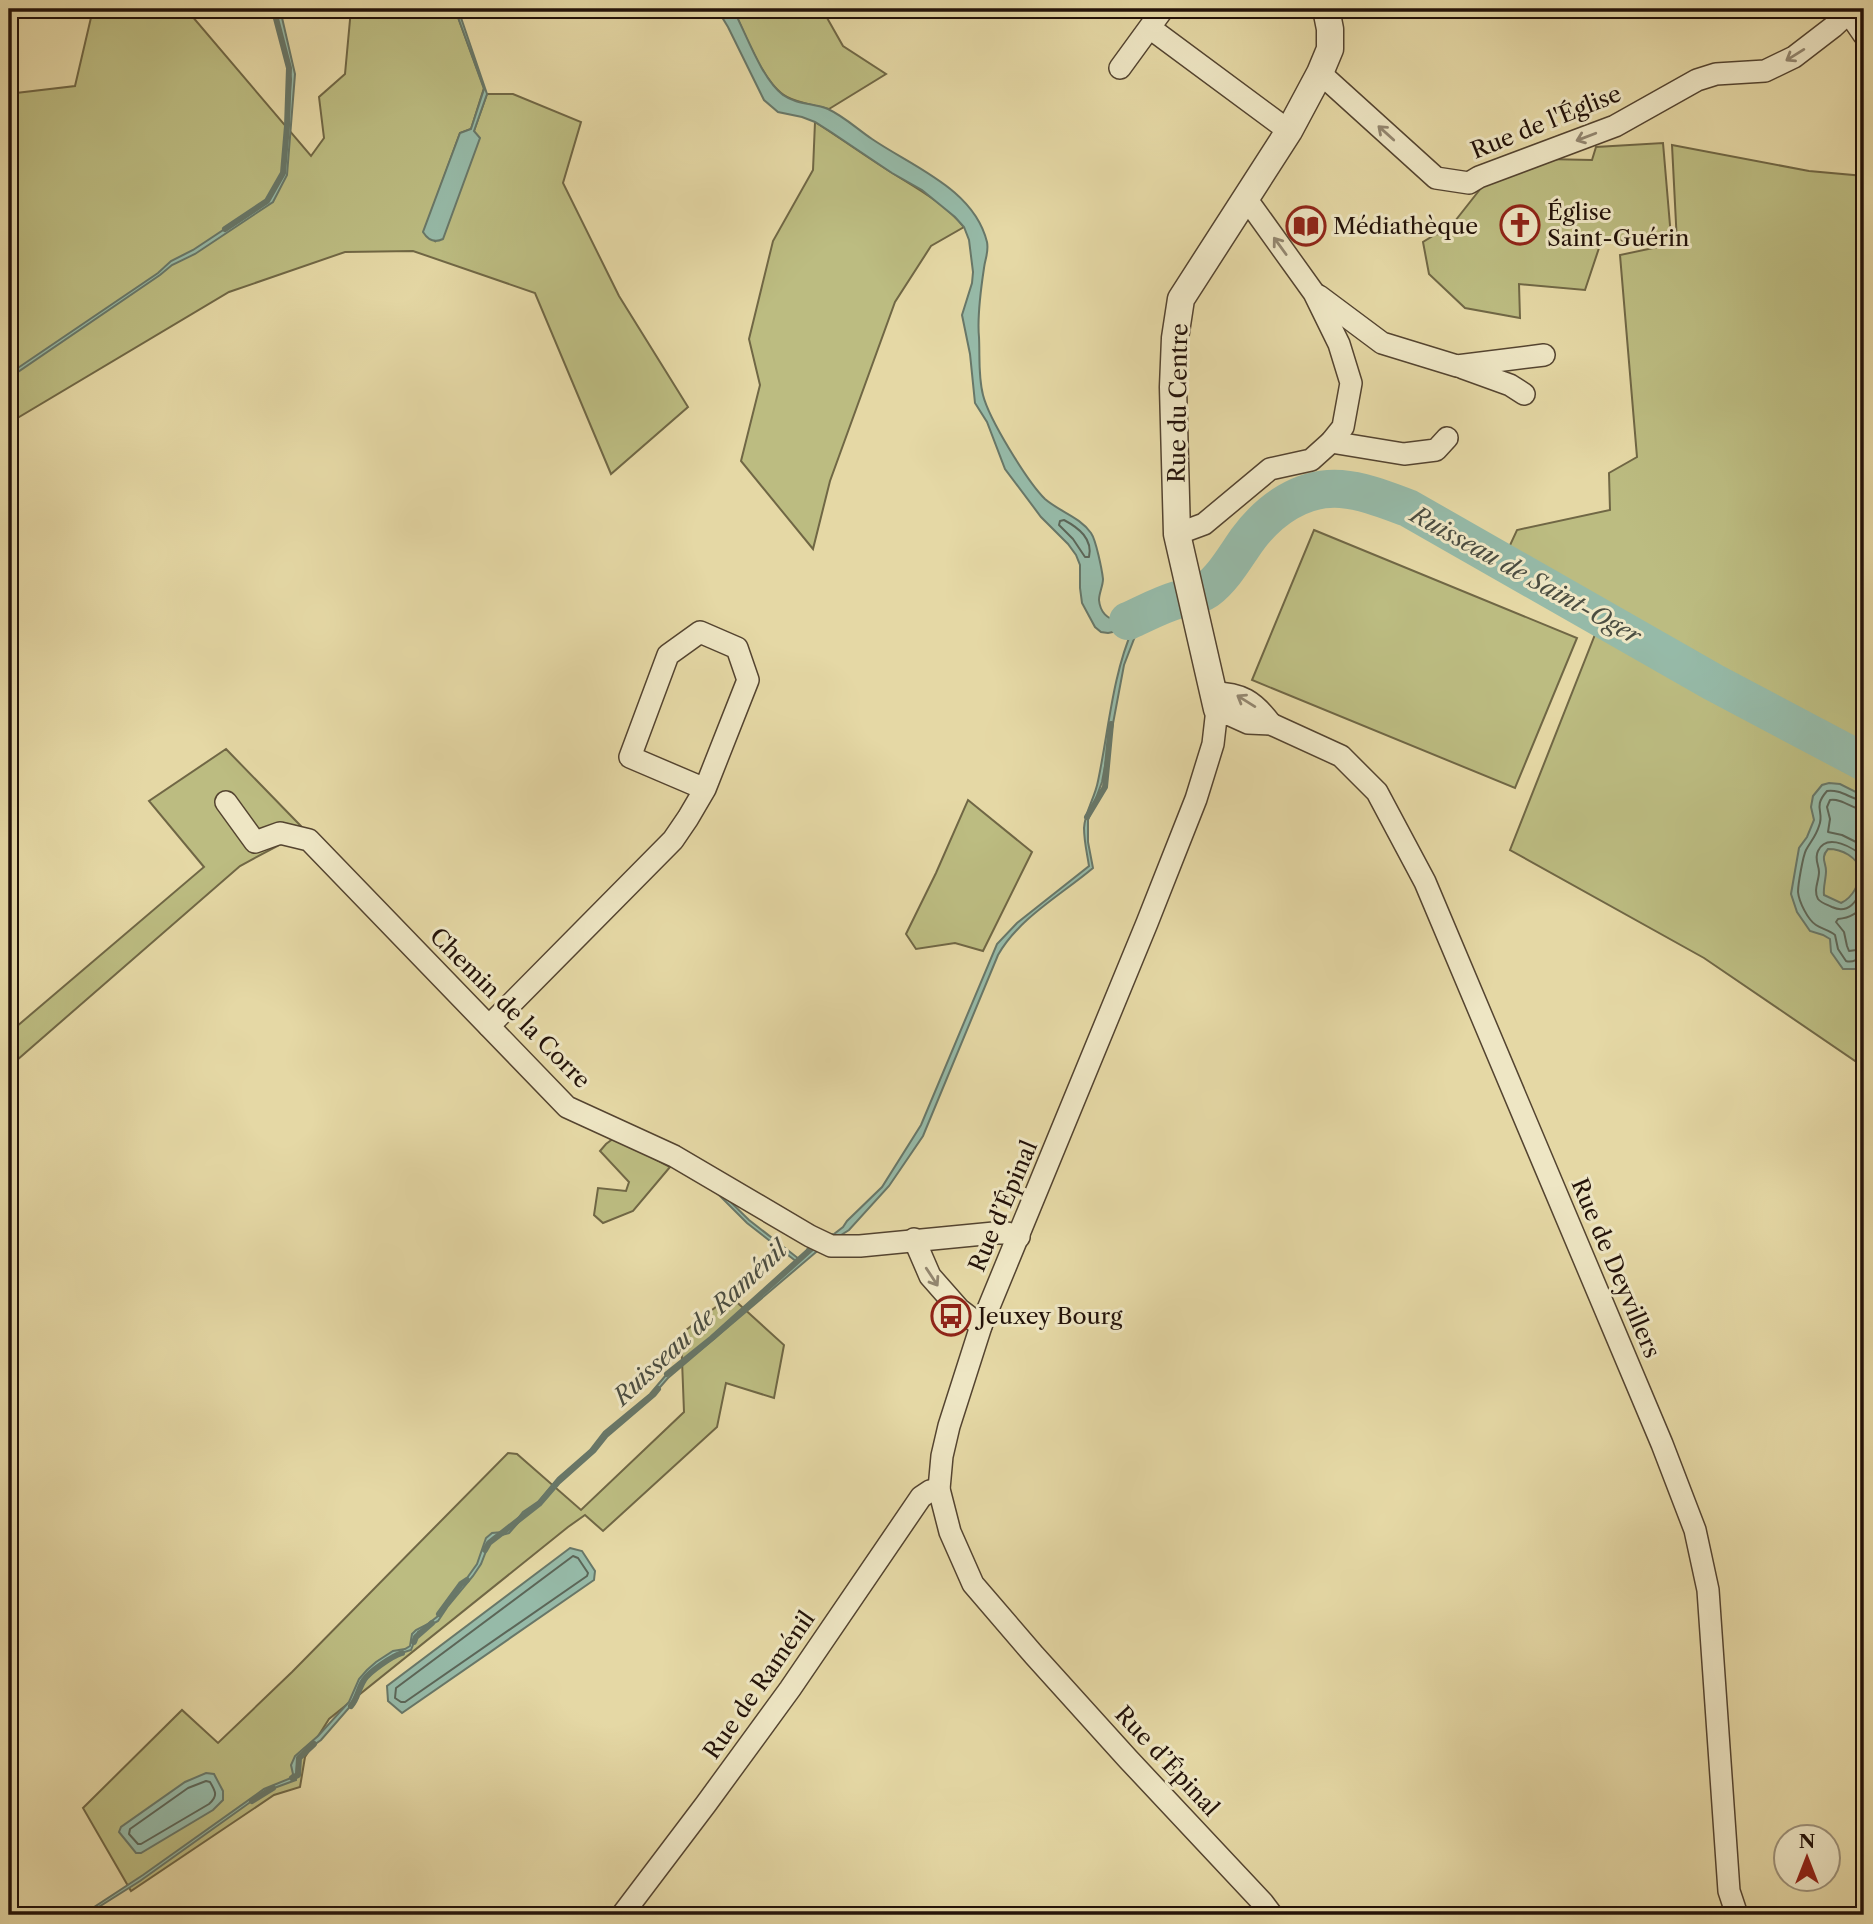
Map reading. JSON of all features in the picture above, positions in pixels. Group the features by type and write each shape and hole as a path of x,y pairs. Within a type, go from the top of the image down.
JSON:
{"street":[{"path":"1119,68 1163,9"},
{"name":"Rue du Centre","path":"1215,701 1177,534 1174,338 1181,299 1289,131 1320,73 1330,48 1326,9"},
{"name":"Rue de l'Église","path":"1320,73 1436,178 1469,183 1615,126 1697,80 1716,74 1765,71 1794,57 1833,27 1847,11 1864,35"},
{"path":"1150,28 1289,131"},
{"path":"1177,534 1204,524 1270,469 1311,460 1343,427 1350,383 1339,344 1314,293 1253,208 1244,200"},
{"path":"1314,293 1382,343 1510,385 1524,394"},
{"path":"1457,366 1544,355"},
{"path":"1331,442 1404,454 1436,450 1447,438"},
{"path":"489,1026 673,840 705,789 748,680 737,648 700,632 668,654 630,757 705,789"},
{"name":"Rue de Deyvillers","path":"1215,701 1230,693 1242,696 1263,712 1271,724 1340,756 1377,792 1425,882 1662,1444 1695,1530 1708,1590 1729,1891 1737,1915"},
{"name":"Rue d’Épinal","path":"1215,701 1213,744 1196,799 981,1326 949,1426 942,1456 939,1489 950,1532 973,1584 1034,1655 1272,1915"},
{"name":"Chemin de la Corre","path":"226,802 255,842 280,834 309,839 567,1107 674,1156 831,1246 860,1246 994,1233 1019,1237"},
{"path":"914,1239 930,1276 959,1309 981,1326"},
{"name":"Rue de Raménil","path":"622,1915 790,1689 921,1497 930,1490 939,1489"}],"green space":[{"path":"93,9 186,9 311,156 324,138 319,97 345,74 351,9 455,9 484,88 471,129 460,133 424,232 435,241 487,94 513,94 581,122 563,183 619,296 688,407 611,474 535,293 413,251 345,252 229,292 9,423 9,98 16,93 75,86"},
{"path":"733,9 822,9 843,46 886,74 829,109 787,97 763,70"},
{"path":"815,122 929,196 964,227 931,246 895,302 830,481 813,549 741,461 760,385 749,339 773,241 813,170"},
{"path":"1663,143 1671,237 1601,242 1585,290 1519,284 1520,318 1465,308 1429,274 1423,242 1436,234 1444,235 1485,183 1545,159 1592,160 1596,147"},
{"path":"1672,145 1809,171 1864,176 1864,754 1813,731 1811,744 1864,777 1864,1067 1704,958 1510,850 1598,627 1654,659 1648,638 1602,609 1505,556 1517,530 1610,510 1609,473 1637,457 1620,255 1677,243"},
{"path":"1314,530 1577,638 1515,788 1252,680"},
{"path":"226,749 573,1106 615,1138 670,1167 633,1211 603,1223 594,1215 598,1188 626,1191 629,1182 600,1151 614,1138 581,1125 542,1096 323,863 300,847 281,844 240,866 9,1067 9,1033 204,867 149,801"},
{"path":"968,800 1032,852 983,951 955,943 916,949 906,934"},
{"path":"730,1296 784,1345 774,1398 726,1383 717,1427 603,1531 585,1515 568,1527 329,1719 305,1757 300,1787 274,1795 131,1891 83,1808 182,1710 218,1743 292,1672 508,1453 517,1454 581,1510 684,1412 681,1334"}],"water":[{"path":"275,9 280,9 295,74 287,175 273,202 195,254 172,265 9,378 9,374 158,273 171,261 193,250 267,201 283,173 291,79"},
{"path":"455,9 458,9 487,94 474,131 480,138 443,239 434,241 423,232 460,133 471,129 484,89"},
{"path":"717,9 733,9 761,67 783,95 794,101 828,109 840,116 940,181 969,207 987,242 979,312 983,395 1009,449 1045,499 1091,533 1102,575 1099,600 1105,614 1119,619 1154,596 1174,590 1179,608 1139,626 1124,665 1102,782 1088,820 1088,842 1093,868 1029,918 998,955 923,1136 889,1186 849,1230 822,1247 668,1378 654,1394 606,1435 509,1533 494,1537 473,1576 438,1621 418,1632 411,1650 395,1655 373,1669 364,1678 355,1701 321,1740 300,1755 296,1780 266,1791 140,1881 82,1915 264,1789 291,1778 291,1765 295,1756 318,1736 349,1702 359,1679 367,1670 393,1651 410,1646 412,1634 438,1616 477,1564 486,1538 512,1526 523,1512 539,1501 558,1478 590,1450 604,1432 797,1262 747,1223 695,1171 702,1174 749,1220 799,1259 812,1240 818,1236 834,1234 882,1187 921,1125 997,944 1017,923 1089,866 1084,838 1085,822 1098,781 1120,665 1133,628 1108,633 1095,627 1082,603 1080,565 1076,555 1041,517 1005,469 987,422 975,403 970,354 962,315 973,272 969,240 964,227 922,190 831,132 802,117 778,112 764,100"},
{"path":"1602,609 1648,638 1660,642 1655,659 1598,627"},
{"path":"1812,731 1864,754 1864,773 1811,745"},
{"path":"1840,784 1864,796 1864,962 1857,969 1843,969 1831,952 1830,939 1810,931 1797,912 1791,894 1799,848 1814,820 1811,807 1813,796 1822,785","holes":["1828,849 1853,858 1862,871 1852,894 1841,903 1824,895 1824,855"]},
{"path":"570,1548 582,1551 595,1571 594,1580 402,1713 388,1701 387,1686"},
{"path":"206,1773 214,1774 223,1791 223,1800 213,1810 141,1853 136,1853 119,1832 121,1827 185,1782"}],"waterway":[{"path":"225,229 267,201 283,173 289,68 274,11 276,9"},
{"name":"Ruisseau de Saint-Oger","path":"1128,621 1164,604 1207,590 1224,573 1265,519 1288,502 1313,491 1341,489 1358,492 1408,508 1713,682 1864,762"},
{"name":"Ruisseau de Raménil","path":"1087,817 1105,787 1111,724"},
{"name":"Ruisseau de Raménil","path":"667,1374 712,1338 812,1248"},
{"name":"Ruisseau de Raménil","path":"485,1550 489,1543 539,1504 606,1435 658,1389"},
{"name":"Ruisseau de Raménil","path":"439,1614 467,1580"},
{"name":"Ruisseau de Raménil","path":"414,1642 432,1623"},
{"name":"Ruisseau de Raménil","path":"351,1706 367,1677 402,1653"},
{"name":"Ruisseau de Raménil","path":"292,1778 298,1775 299,1758 314,1744"},
{"name":"Ruisseau de Raménil","path":"252,1801 273,1788"}],"place":[{"name":"Église Saint-Guérin","path":"1520,225"},
{"name":"Médiathèque","path":"1306,226"},
{"name":"Jeuxey Bourg","path":"951,1316"}]}
